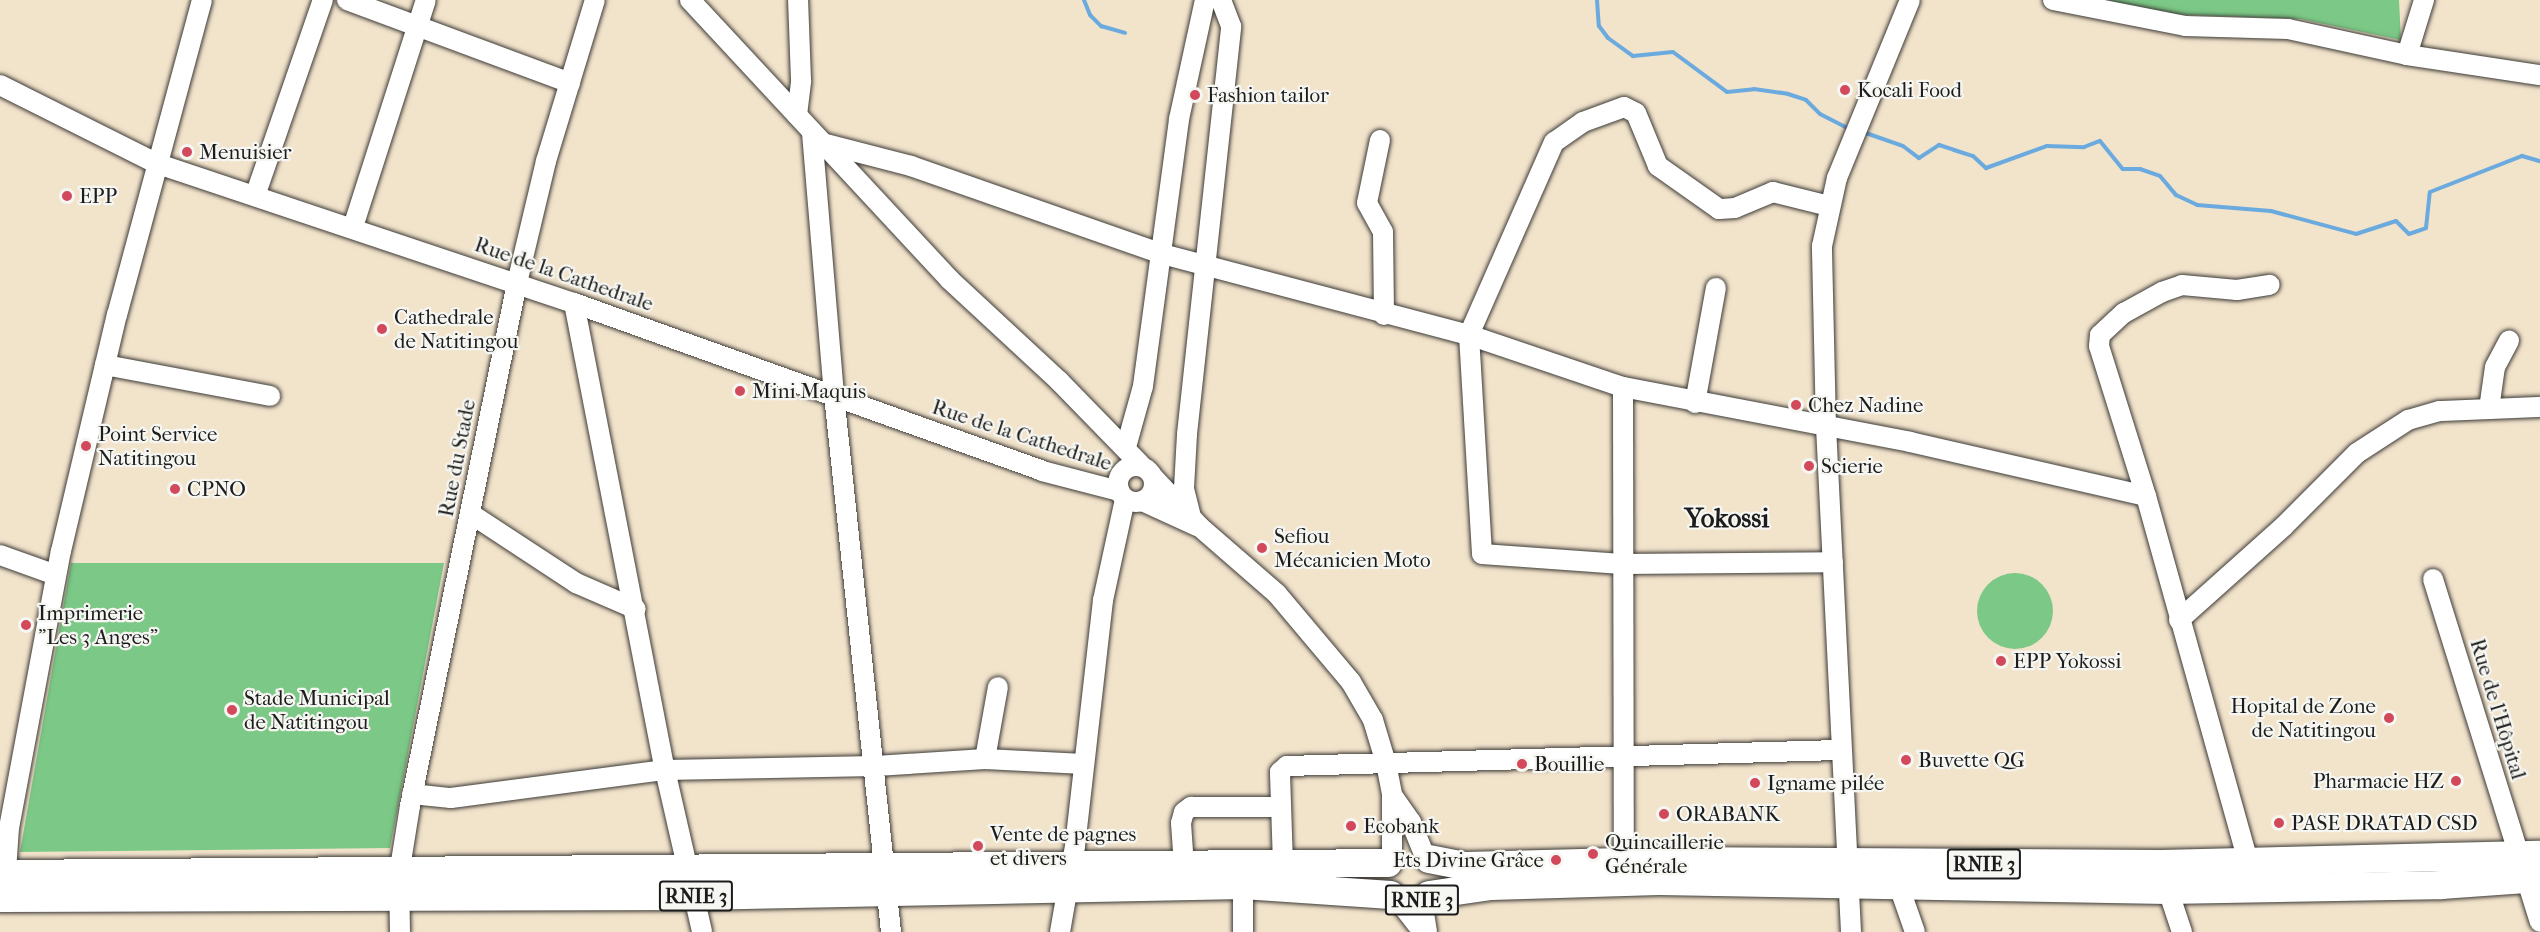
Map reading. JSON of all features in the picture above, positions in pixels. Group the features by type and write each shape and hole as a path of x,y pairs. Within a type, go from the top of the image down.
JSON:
{"highway":[{"name":"RNIE 3","path":"1067,878 1184,866 1390,861 1410,850 1426,857 1466,866 1624,873 2164,877 2252,873 2441,885 2531,867"},
{"name":"RNIE 3","path":"1426,857 1436,881 1428,895"},
{"name":"RNIE 3","path":"1390,861 1384,883 1394,898"},
{"name":"RNIE 3","path":"2,886 398,886 1067,878 1244,885 1394,898 1414,903 1428,895 1491,886 1624,873"}],"street":[{"path":"2,886 56,576 105,365 202,0"},
{"path":"255,196 323,0"},
{"path":"347,0 570,82"},
{"path":"353,227 426,0"},
{"name":"Rue du Stade","path":"400,932 398,886 412,794 517,283 546,161 595,0"},
{"path":"690,0 950,280 1126,447 1195,522 1254,570 1335,660 1373,720 1386,763 1392,795 1390,861"},
{"path":"797,115 801,80 798,0"},
{"path":"1126,447 1143,386 1179,119 1205,0"},
{"path":"1195,522 1184,472 1202,264 1231,26 1221,0"},
{"path":"1851,932 1840,750 1821,263 1828,206 1910,0"},
{"path":"2053,0 2185,26 2288,29 2407,55 2540,75"},
{"path":"2410,0 2413,25"},
{"path":"2407,55 2413,25 2424,0"},
{"name":"Rue de la Cathedrale","path":"0,85 158,164 517,283 1042,471 1129,497 1195,522"},
{"path":"1828,206 1773,192 1735,208 1719,209 1658,166 1636,113 1624,107 1583,122 1554,142 1469,335 1482,554 1622,564 1833,562"},
{"path":"817,138 911,166 1162,254 1250,274 1313,297 1469,335 1623,387 1695,403 1910,442 2146,496"},
{"path":"817,138 834,396 857,628 876,766 891,932"},
{"path":"1380,140 1367,203 1383,232 1384,315"},
{"path":"2252,873 2146,496 2103,368 2100,335 2140,301 2182,285 2237,290 2270,285"},
{"path":"1695,403 1716,288"},
{"path":"574,303 583,362 636,609 665,770 702,932"},
{"path":"2489,409 2495,367 2509,341"},
{"path":"105,365 270,396"},
{"path":"1623,387 1624,873"},
{"path":"2179,620 2373,441 2418,416 2540,407"},
{"path":"1060,932 1084,764 1103,600 1129,497 1120,475 1125,468 1147,472"},
{"path":"1129,497 1151,495 1147,472"},
{"path":"471,513 576,583 636,609"},
{"path":"0,555 56,576"},
{"name":"Rue de l'Hôpital","path":"2433,579 2531,867 2540,921"},
{"path":"985,759 998,687"},
{"path":"1283,864 1280,807 1282,767 1840,750"},
{"path":"412,794 451,798 665,770 876,766 985,759 1084,764"},
{"path":"1392,795 1411,822 1426,857"},
{"path":"1184,866 1181,823 1184,812 1191,807 1280,807"},
{"path":"1895,875 1915,932"},
{"path":"2164,877 2182,932"},
{"path":"1243,932 1244,885"},
{"path":"1427,932 1424,913 1428,895"},
{"path":"1394,898 1422,932"}],"green space":[{"path":"2095,0 2399,0 2401,40 2300,19 2160,14"},
{"name":"Stade Municipal de Natitingou","path":"71,563 444,563 390,848 20,852"},
{"path":"2015,573 2030,576 2042,584 2050,596 2053,611 2050,626 2042,638 2030,646 2015,649 2000,646 1988,638 1980,626 1977,611 1980,596 1988,584 2000,576"}],"waterway":[{"path":"1084,0 1090,15 1101,26 1125,33"},
{"path":"1597,0 1599,26 1608,38 1633,56 1673,52 1727,92 1754,89 1788,94 1806,100 1820,114 1850,129"},
{"path":"1863,132 1903,146 1919,158 1939,145 1973,156 1986,168 2047,146 2084,147 2100,141 2123,169 2140,169 2160,176 2176,195 2197,205 2271,211 2356,234 2396,221 2409,234 2426,228 2430,192 2522,156 2540,161"}],"place":[{"name":"Kocali Food","path":"1845,90"},
{"name":"Fashion tailor","path":"1195,95"},
{"name":"Menuisier","path":"187,152"},
{"name":"EPP","path":"67,196"},
{"name":"Cathedrale de Natitingou","path":"382,329"},
{"name":"Mini Maquis","path":"740,391"},
{"name":"Chez Nadine","path":"1796,405"},
{"name":"Point Service Natitingou","path":"86,446"},
{"name":"Scierie","path":"1809,466"},
{"name":"CPNO","path":"175,489"},
{"name":"Sefiou Mécanicien Moto","path":"1262,548"},
{"name":"Imprimerie \"Les 3 Anges\"","path":"26,625"},
{"name":"EPP Yokossi","path":"2001,661"},
{"name":"Stade Municipal de Natitingou","path":"232,710"},
{"name":"Hopital de Zone de Natitingou","path":"2389,718"},
{"name":"Buvette QG","path":"1906,760"},
{"name":"Bouillie","path":"1522,764"},
{"name":"Pharmacie HZ","path":"2456,781"},
{"name":"Igname pilée","path":"1755,783"},
{"name":"ORABANK","path":"1664,814"},
{"name":"PASE DRATAD CSD","path":"2279,823"},
{"name":"Ecobank","path":"1351,826"},
{"name":"Vente de pagnes et divers","path":"978,846"},
{"name":"Quincaillerie Générale","path":"1593,854"},
{"name":"Ets Divine Grâce","path":"1556,860"}],"district":[{"name":"Yokossi","path":"1727,519"}]}
